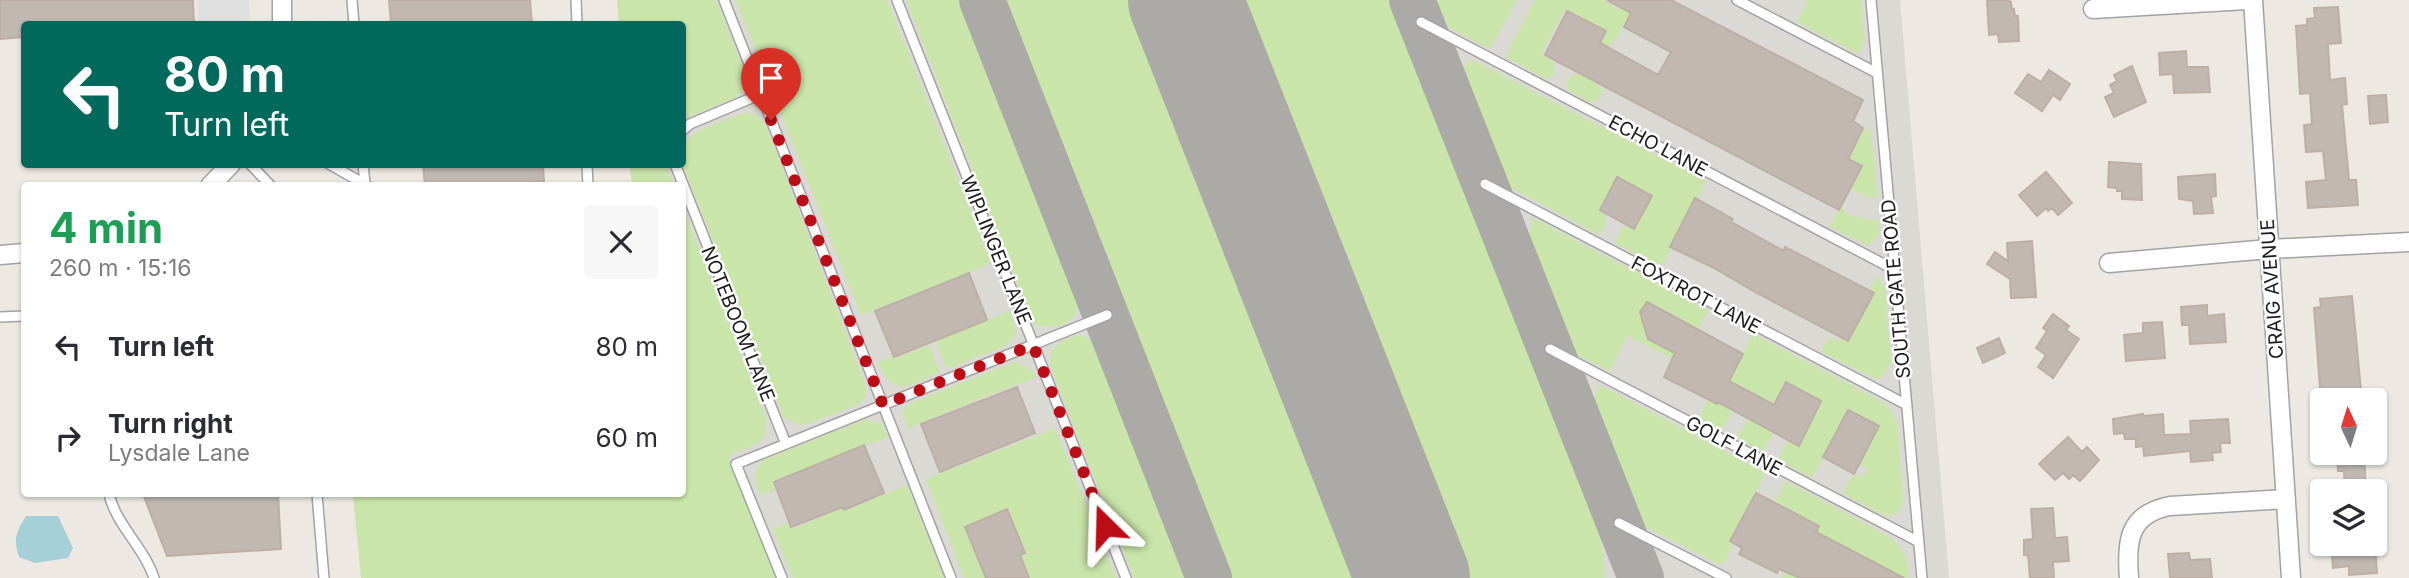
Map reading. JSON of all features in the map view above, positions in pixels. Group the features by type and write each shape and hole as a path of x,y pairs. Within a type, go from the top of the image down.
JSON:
{"street":[{"path":"282,0 282,21"},
{"path":"2093,9 2246,0"},
{"name":"CRAIG AVENUE","path":"2253,0 2291,578"},
{"path":"214,182 227,168"},
{"path":"2109,263 2269,249 2409,242"},
{"path":"0,255 21,253"},
{"path":"2129,578 2127,556 2130,537 2138,522 2153,511 2170,506 2286,499"}],"lane":[{"path":"352,0 354,21"},
{"path":"576,0 577,21"},
{"path":"724,0 951,578"},
{"name":"WIPLINGER LANE","path":"897,0 1126,578"},
{"path":"1737,0 1877,73"},
{"name":"SOUTH GATE ROAD","path":"1871,0 1922,578"},
{"name":"ECHO LANE","path":"1421,22 1895,270"},
{"path":"686,128 761,94"},
{"path":"254,168 267,182"},
{"path":"336,168 361,182"},
{"name":"FOXTROT LANE","path":"1485,184 1907,405"},
{"name":"NOTEBOOM LANE","path":"686,192 786,444"},
{"path":"782,578 736,464 1107,315"},
{"path":"0,317 21,316"},
{"name":"GOLF LANE","path":"1550,349 1919,542"},
{"path":"110,497 113,509 144,555 154,578"},
{"path":"317,497 324,578"},
{"path":"1619,523 1722,577"}],"shaded area":[{"path":"197,0 249,0 250,20 199,21"},
{"path":"617,0 1900,0 1949,578 361,578 353,497 686,497 686,182 632,182 630,168 686,168 686,21 674,21"}],"green space":[{"path":"617,0 716,0 746,76 745,88 735,98 686,118 686,21 619,21"},
{"path":"736,0 887,0 991,263 930,289 948,336 1010,311 1017,332 1005,346 947,369 936,342 942,339 922,291 861,315"},
{"path":"906,0 961,0 1079,300 1074,316 1064,324 1033,324"},
{"path":"996,0 1142,0 1372,578 1224,578"},
{"path":"1228,0 1390,0 1600,531 1605,578 1456,578"},
{"path":"1434,0 1517,0 1490,49 1444,25"},
{"path":"1535,0 1603,0 1620,10 1626,0 1637,0 1590,80 1602,88 1600,97 1594,102 1568,90 1567,82 1577,74 1583,76 1606,31 1565,10 1541,54 1555,63 1553,75 1546,79 1505,57"},
{"path":"1808,0 1861,0 1865,40 1858,54 1797,22"},
{"path":"1470,59 1706,181 1661,268 1615,243 1621,229 1628,225 1635,228 1652,195 1617,178 1600,210 1605,213 1606,224 1599,235 1507,186 1461,72"},
{"path":"743,113 756,115 765,124 867,388 865,399 857,405 801,426 784,417 684,168 686,140 709,126"},
{"path":"1863,128 1871,132 1878,198 1863,196 1851,188 1862,166 1848,159"},
{"path":"630,168 667,168 673,182 632,182"},
{"path":"1841,207 1850,216 1880,221 1880,233 1868,246 1829,226"},
{"path":"686,215 766,419 764,435 760,440 728,456 775,578 361,578 353,497 686,497"},
{"path":"1532,218 1708,310 1698,330 1646,302 1640,312 1675,353 1673,359 1627,336 1610,371 1572,353 1528,241"},
{"path":"1877,276 1885,288 1891,360 1887,371 1877,380 1821,352 1828,338 1836,342 1840,337 1849,341 1874,293 1870,290"},
{"path":"1753,334 1886,404 1897,422 1903,504 1896,514 1888,517 1843,494 1853,474 1862,478 1868,469 1859,463 1879,427 1849,410 1812,478 1778,460 1784,446 1790,441 1799,445 1821,402 1787,382 1771,437 1763,452 1739,440 1739,433 1749,419 1756,422 1767,401 1736,384 1724,405 1730,409 1728,420 1720,429 1699,418 1708,400 1717,404"},
{"path":"1076,335 1086,337 1097,345 1189,578 1134,578 1050,366 1053,349"},
{"path":"929,345 940,372 911,385 897,385 890,381 878,362 893,356 895,359"},
{"path":"1014,362 1026,366 1037,377 971,402 991,454 1055,428 1116,578 964,578 926,479 987,455 966,404 907,429 903,412 909,404"},
{"path":"1600,385 1765,473 1725,562 1718,564 1642,525 1592,402"},
{"path":"866,419 882,424 888,437 823,462 844,511 907,485 944,578 793,578 773,529 789,523 792,529 833,512 815,465 773,481 775,489 760,495 756,481 757,469 763,460"},
{"path":"1785,481 1893,539 1906,557 1909,578 1897,578 1898,575 1835,542 1816,578 1782,578 1786,572 1793,575 1819,526 1775,502"}],"water":[{"path":"26,516 58,516 73,548 68,558 35,563 19,557 16,536"}],"building":[{"path":"0,0 193,0 194,21 21,21 21,37 0,39"},
{"path":"389,0 530,0 532,21 391,21"},
{"path":"1607,0 1671,0 1863,100 1853,121 1863,128 1848,159 1862,166 1839,210 1545,55 1567,11 1606,31 1600,43 1658,75 1671,52 1624,27 1631,13"},
{"path":"1987,0 2011,2 2015,16 2018,16 2019,41 1999,42 1998,34 1989,35"},
{"path":"2338,7 2341,43 2328,44 2330,80 2345,78 2347,104 2342,105 2349,180 2356,180 2358,205 2308,208 2306,182 2326,180 2323,151 2306,152 2304,125 2312,124 2310,93 2300,94 2296,26 2307,25 2307,19 2315,18 2314,8"},
{"path":"2186,51 2187,67 2208,67 2210,92 2174,93 2173,74 2160,75 2159,53"},
{"path":"2132,66 2146,102 2114,117 2105,97 2114,93 2110,85 2117,81 2114,75"},
{"path":"2049,70 2070,84 2060,100 2053,95 2042,111 2015,93 2028,74 2041,82"},
{"path":"2386,95 2388,122 2370,124 2368,96"},
{"path":"2109,162 2141,164 2142,200 2122,199 2122,191 2108,187"},
{"path":"423,168 543,168 544,181 425,182"},
{"path":"2046,172 2072,203 2058,215 2052,208 2048,211 2046,208 2037,216 2019,195"},
{"path":"2215,174 2216,196 2211,197 2213,213 2194,214 2193,201 2179,199 2178,177"},
{"path":"1617,177 1652,196 1634,229 1600,210"},
{"path":"1695,198 1733,219 1731,222 1784,251 1785,247 1874,293 1848,341 1670,247"},
{"path":"2032,241 2036,297 2011,298 2010,279 1987,264 1995,252 2008,261 2007,243"},
{"path":"969,273 987,320 894,357 875,311"},
{"path":"2352,296 2361,388 2320,388 2314,308 2321,307 2320,299"},
{"path":"1647,302 1743,354 1729,381 1774,405 1786,382 1821,401 1799,446 1718,402 1717,404 1664,377 1675,353 1648,339 1640,312"},
{"path":"2207,305 2207,316 2224,314 2226,342 2190,344 2189,325 2182,325 2181,307"},
{"path":"2053,314 2069,326 2066,330 2079,339 2053,378 2038,367 2046,355 2036,348 2047,331 2043,328"},
{"path":"2162,322 2165,358 2126,361 2124,335 2143,333 2143,323"},
{"path":"1999,338 2005,353 1983,363 1977,348"},
{"path":"1017,387 1035,433 940,472 921,424"},
{"path":"1848,410 1879,426 1854,474 1823,457"},
{"path":"2163,414 2164,435 2191,434 2190,421 2228,419 2230,443 2220,443 2221,452 2212,453 2213,460 2191,462 2190,451 2144,456 2143,446 2136,447 2136,439 2125,439 2124,433 2114,434 2113,419"},
{"path":"2068,437 2082,452 2087,447 2099,460 2080,481 2073,475 2069,479 2063,473 2055,480 2039,464"},
{"path":"864,445 884,493 844,510 843,507 791,527 774,482"},
{"path":"2338,466 2365,466 2365,479 2344,479 2344,471 2338,471"},
{"path":"1756,493 1819,526 1816,532 1904,578 1800,578 1779,569 1777,573 1739,554 1742,548 1730,541"},
{"path":"144,497 278,497 281,549 167,556"},
{"path":"2053,508 2055,538 2067,537 2069,561 2053,562 2054,578 2030,578 2028,555 2024,555 2024,540 2033,539 2031,509"},
{"path":"1007,509 1025,553 1020,555 1029,578 986,578 965,527"},
{"path":"2189,553 2190,560 2210,559 2212,578 2170,578 2168,554"},
{"path":"2332,556 2376,556 2377,573 2349,575 2349,566 2333,568"}],"taxiway":[{"path":"982,0 1209,578"},
{"path":"1412,0 1641,578"}],"runway":[{"path":"1185,0 1413,578"}],"route":[{"path":"771,120 883,405 1033,345 1105,526"}]}
